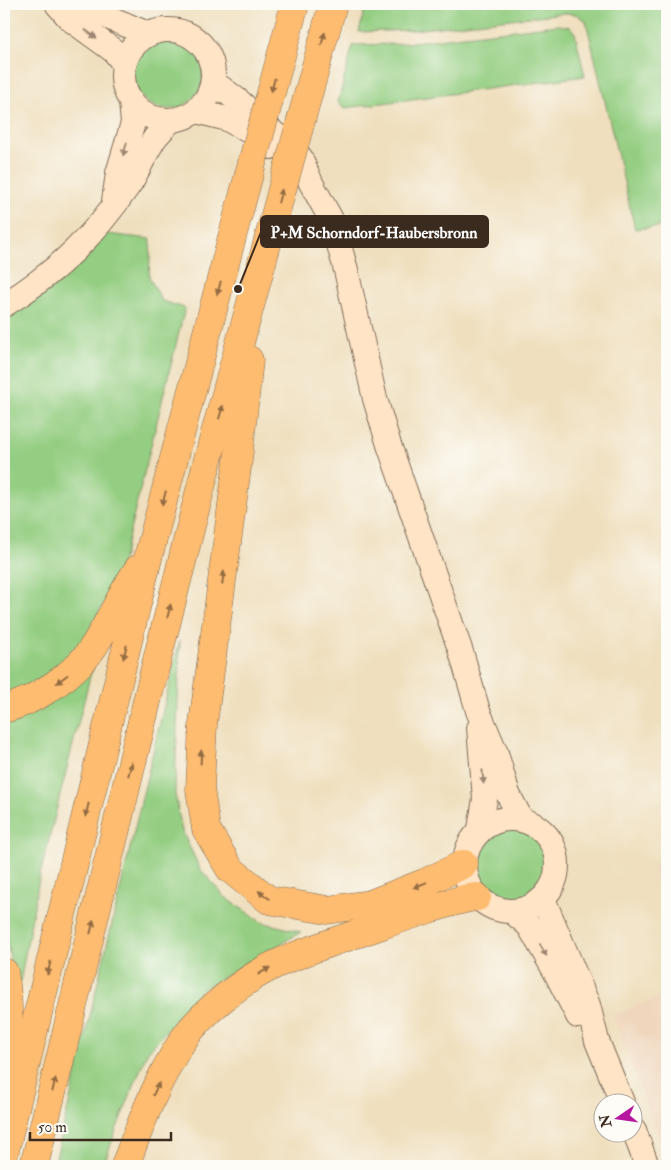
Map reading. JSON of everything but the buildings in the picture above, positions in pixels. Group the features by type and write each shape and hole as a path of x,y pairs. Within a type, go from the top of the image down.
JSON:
{"highway":[{"path":"4,1154 149,554 295,4"},
{"path":"34,1166 208,459 333,4"},
{"path":"258,277 238,460 203,724 200,789 206,828 230,869 269,900 327,910 370,904 424,884 464,864"},
{"path":"4,709 17,706 46,690 74,669 93,648 126,586 149,554"},
{"path":"125,1166 142,1120 165,1071 184,1038 208,1012 238,987 270,967 306,952 409,916 465,898 477,897"},
{"path":"4,972 7,992 9,1060 4,1086"}],"main road":[{"path":"57,4 70,19 114,51 124,64"},
{"path":"65,4 81,6 148,34"},
{"path":"161,30 177,30 199,41 209,54 213,66 213,82 206,100 196,111 182,119 170,121 153,118 138,110 131,102 125,90 124,64 128,53 136,42 148,34 161,30"},
{"path":"213,82 240,102 300,157 311,183 333,223 346,270 375,399 389,445 462,655 478,711 496,753 508,794 521,819"},
{"path":"113,206 118,173 132,123 131,102"},
{"path":"196,111 227,119 261,138 311,183"},
{"path":"4,305 27,291 56,269 83,244 130,184 156,138 170,121"},
{"path":"478,711 485,799 480,829"},
{"path":"506,818 521,819 534,824 546,834 555,852 557,874 552,888 543,899 534,906 513,912 494,908 477,897 470,887 464,864 466,851 480,829 506,818"},
{"path":"543,899 588,1005 597,1042 618,1092"},
{"path":"513,912 529,926 555,971 575,1012 597,1042"},
{"path":"638,1142 647,1166"}],"shaded area":[{"path":"667,861 667,908 652,867"},
{"path":"667,994 667,1160 644,1098 644,1092 642,1092 613,1015"}],"green space":[{"path":"366,4 667,4 667,226 635,229 586,21 576,14 565,13 413,30 359,32"},
{"path":"558,25 570,27 575,33 585,76 345,108 338,102 353,45 397,44"},
{"path":"168,39 181,42 193,49 200,61 203,74 200,87 193,99 181,106 168,109 155,106 143,99 136,87 133,74 136,61 143,49 155,42"},
{"path":"107,234 151,239 149,277 162,301 185,308 124,555 115,584 82,642 54,672 4,697 4,320 66,278"},
{"path":"180,639 175,794 182,831 200,869 225,897 261,922 301,932 200,991 147,1053 103,1166 54,1166"},
{"path":"93,665 39,879 17,999 4,924 4,716"},
{"path":"513,829 533,835 543,845 549,865 543,885 533,895 513,901 493,895 483,885 477,865 483,845 493,835"}],"place":[{"name":"P+M Schorndorf-Haubersbronn","path":"238,289"}]}
